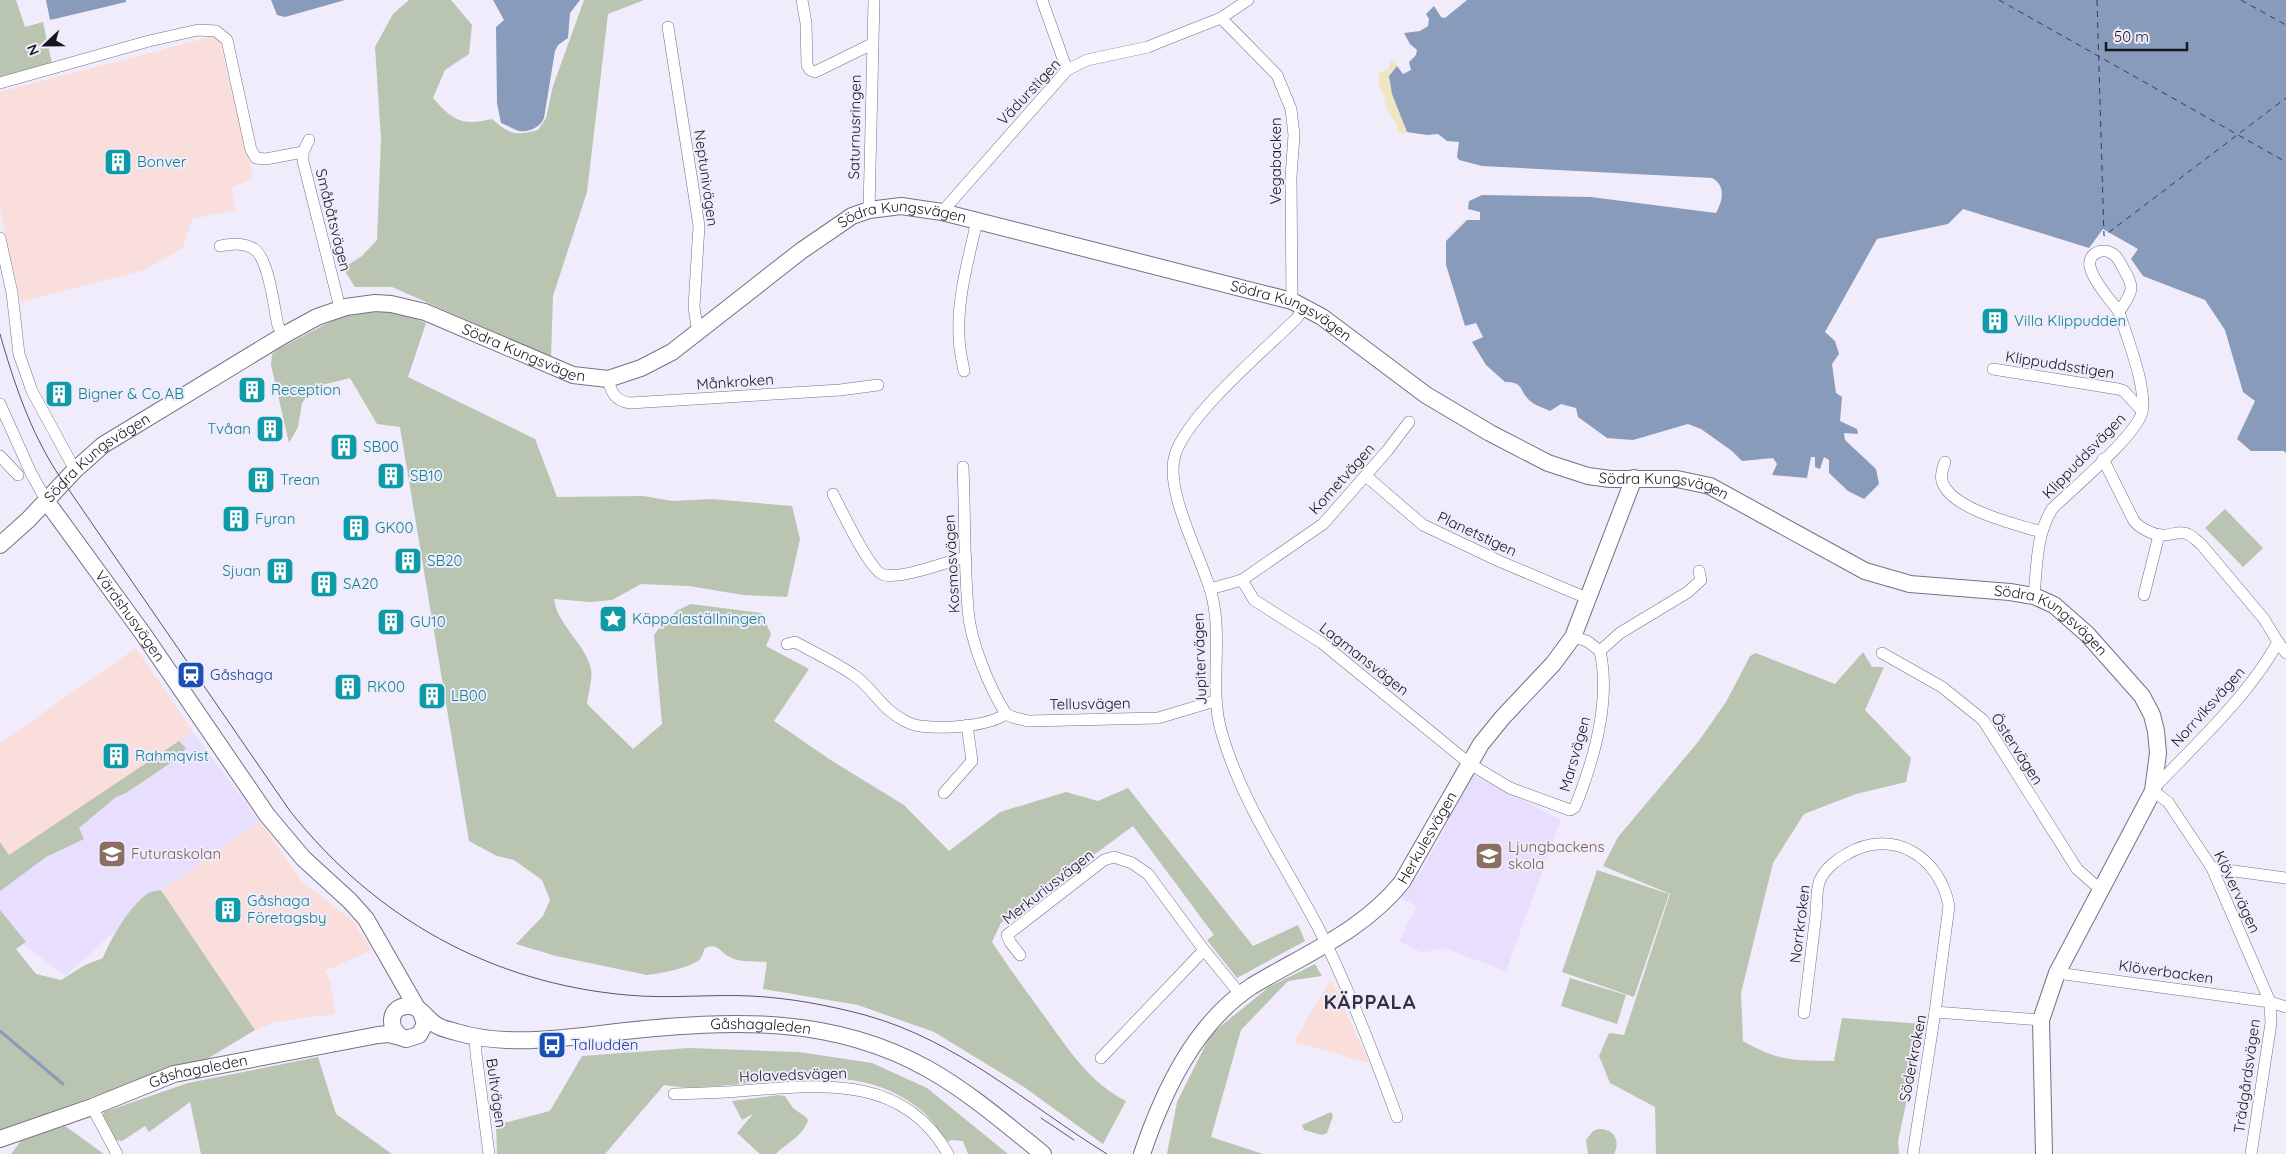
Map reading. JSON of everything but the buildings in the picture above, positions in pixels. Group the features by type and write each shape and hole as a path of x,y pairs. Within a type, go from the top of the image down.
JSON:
{"street":[{"name":"Saturnusringen","path":"802,0 810,70 815,72 872,44"},
{"name":"Saturnusringen","path":"869,210 874,0"},
{"path":"1042,0 1067,70"},
{"name":"Vädurstigen","path":"942,212 1067,70 1087,60 1148,47 1221,18 1248,0"},
{"name":"Vegabacken","path":"1221,18 1277,75 1291,109 1294,135 1291,177 1298,304"},
{"name":"Neptunivägen","path":"668,27 699,226 694,307 698,334"},
{"path":"0,83 198,30 216,31 227,40 251,150 256,158 266,159 303,152"},
{"name":"Småbåtsvägen","path":"309,140 303,152 305,170 340,308"},
{"name":"Södra Kungsvägen","path":"0,545 46,502 75,470 116,436 284,335 317,317 340,308 375,303 405,306 425,312 573,375 608,378 655,362 698,334 831,229 852,216 869,210 902,206 977,220 1298,304 1322,318 1426,396 1548,463 1588,476 1678,479 1710,486 1865,571 1890,580 1910,584 2034,596 2054,605 2087,634 2142,696 2152,715 2156,731 2158,753 2154,789 2127,844 2102,886 2057,973 2041,1020 2044,1154"},
{"path":"964,371 959,338 959,318 965,276 977,220"},
{"path":"0,238 12,293 19,354 32,391 75,470"},
{"path":"220,246 237,243 256,250 263,260 278,326 284,335"},
{"name":"Klippuddsvägen","path":"2034,596 2040,532 2052,509 2128,436 2142,411 2142,394 2119,312 2090,270 2089,261 2093,254 2099,251 2106,250 2115,255 2129,278 2131,288 2119,312"},
{"name":"Jupitervägen","path":"1298,304 1297,318 1204,409 1187,432 1174,455 1174,482 1179,503 1210,589 1217,630 1215,701 1221,733 1237,778 1261,827 1326,944 1343,980 1397,1118"},
{"name":"Klippuddsstigen","path":"1994,369 2118,389 2124,391 2142,411"},
{"name":"Månkroken","path":"608,378 614,395 618,400 630,403 878,386"},
{"name":"Värdshusvägen","path":"0,404 46,502 144,635 267,815 302,858 366,919 419,1010"},
{"name":"Kometvägen","path":"1210,589 1242,580 1323,524 1366,476 1409,422"},
{"path":"0,456 18,475"},
{"path":"2104,459 2134,521 2140,527 2159,535 2166,536 2176,532 2188,534 2201,544 2264,619 2286,653"},
{"path":"1945,462 1941,475 1942,482 1948,493 1969,507 2004,521 2040,532"},
{"name":"Kosmosvägen","path":"963,467 968,611 976,645 996,697 1006,714"},
{"name":"Planetstigen","path":"1366,476 1423,525 1499,561 1589,599"},
{"name":"Herkulesvägen","path":"1142,1154 1148,1134 1188,1053 1208,1025 1240,994 1364,921 1392,895 1413,864 1491,731 1553,664 1573,637 1634,478"},
{"path":"833,494 871,565 882,574 897,575 966,557"},
{"path":"2144,595 2159,535"},
{"path":"1573,637 1587,640 1600,651 1620,633 1688,592 1701,580 1699,571"},
{"name":"Lagmansvägen","path":"1242,580 1254,600 1322,643 1470,764"},
{"path":"787,644 795,642 854,675 870,687 889,710 902,719 919,726 967,725 995,721 1006,714"},
{"name":"Norrviksvägen","path":"2154,789 2252,682 2267,662 2278,642"},
{"name":"Marsvägen","path":"1470,764 1496,781 1527,796 1563,809 1573,809 1582,787 1603,710 1600,651"},
{"name":"Östervägen","path":"1882,653 1942,687 1982,720 2077,868 2094,884 2102,886"},
{"name":"Tellusvägen","path":"1006,714 1028,721 1158,718 1215,701"},
{"path":"944,793 972,761 967,725"},
{"name":"Klövervägen","path":"2154,789 2168,802 2212,868 2270,1002"},
{"name":"Norrkroken","path":"1804,1013 1820,880 1837,860 1862,845 1888,844 1920,855 1932,866 1947,893 1949,906 1935,1012"},
{"name":"Merkuriusvägen","path":"1020,955 1007,935 1104,860 1114,857 1132,863 1148,874 1204,950 1240,994"},
{"path":"2212,868 2286,878"},
{"path":"1102,1058 1204,950"},
{"name":"Värdshusvägen","path":"389,958 397,991 395,1013"},
{"name":"Klöverbacken","path":"2057,973 2270,1002"},
{"path":"2270,1002 2286,1007"},
{"name":"Trädgårdsvägen","path":"2251,1154 2271,1024 2270,1002"},
{"path":"312,1047 359,1032 406,1006 419,1010 424,1020 424,1026 410,1037 393,1029 395,1013"},
{"name":"Gåshagaleden","path":"419,1010 439,1027 469,1036"},
{"name":"Söderkroken","path":"1912,1154 1935,1012 2041,1020"},
{"name":"Gåshagaleden","path":"0,1138 92,1107 174,1074 384,1034 410,1037 469,1036 510,1040 704,1024 770,1024 815,1029 870,1044 926,1068 958,1087 1043,1154"},
{"name":"Bultvägen","path":"469,1036 476,1053 489,1154"},
{"name":"Holavedsvägen","path":"674,1094 791,1087 833,1086 859,1088 893,1101 920,1118 948,1154"},
{"path":"92,1107 117,1154"},
{"name":"Herkulesvägen","path":"1132,1154 1148,1134"},
{"name":"Gåshagaleden","path":"1027,1141 1052,1154"}],"shaded area":[{"name":"Bonver","path":"218,35 253,178 231,188 236,210 192,219 183,248 144,270 21,302 0,209 0,92"},
{"path":"136,648 193,732 9,855 0,842 0,743"},
{"name":"Futuraskolan","path":"193,732 260,822 161,890 65,976 24,945 0,921 0,863"},
{"name":"Ljungbackens skola","path":"1472,774 1561,820 1506,971 1443,948 1422,953 1399,941 1417,906 1398,897 1411,880 1417,878 1442,834"},
{"path":"260,822 303,883 351,919 372,950 325,971 331,985 335,1014 275,1022 255,1030 162,890"},
{"path":"1331,979 1369,1063 1294,1042"}],"green space":[{"path":"0,0 16,0 25,27 43,22 52,64 0,78"},
{"path":"409,0 451,0 472,25 469,54 445,70 433,98 446,112 459,120 473,122 492,119 513,133 523,133 538,130 546,118 553,86 584,0 644,0 608,14 587,192 553,296 551,357 392,287 355,287 343,268 362,256 377,240 381,139 375,47 393,14"},
{"path":"369,309 402,313 426,323 408,377 535,439 557,497 643,496 672,501 711,499 792,506 800,539 787,597 743,595 689,586 641,584 612,600 590,602 554,599 560,617 583,651 591,669 587,704 633,749 662,724 654,635 664,621 678,610 691,604 761,613 771,634 766,646 809,669 774,721 829,759 904,805 949,851 1000,812 1066,792 1098,801 1128,788 1253,946 1298,925 1305,941 1237,978 1207,940 1214,935 1133,826 1001,923 992,942 1011,971 1081,1064 1101,1085 1126,1101 1103,1144 1024,1087 934,1032 858,1005 763,989 767,962 734,959 716,947 710,946 705,948 700,959 691,965 667,972 647,975 556,956 516,944 543,916 550,900 542,880 514,860 497,856 469,841 400,427 377,424 350,378 314,387 302,403 298,427 289,443 271,365 272,354 278,349 345,314"},
{"path":"2225,509 2263,548 2243,567 2205,528"},
{"path":"1863,652 1872,667 1884,667 1865,710 1911,758 1906,782 1856,794 1804,814 1773,863 1741,993 1743,1041 1777,1056 1798,1060 1834,1061 1842,1018 1923,1024 1898,1141 1899,1154 1656,1154 1655,1107 1610,1083 1599,1056 1609,1033 1624,1035 1670,894 1603,866 1618,837 1698,742 1726,702 1750,656 1756,653 1835,684"},
{"path":"179,741 186,748 178,758 126,793 116,797 79,828 84,839 46,857 0,891 0,842 9,855"},
{"path":"1597,870 1669,894 1634,997 1562,972"},
{"path":"161,890 255,1030 207,1059 138,1080 0,1131 0,910 26,942 16,949 36,974 61,980 85,965 103,958 110,942 134,906 148,893"},
{"path":"1315,964 1322,976 1288,981 1241,1030 1211,1137 1263,1154 1167,1154 1177,1102 1211,1034 1269,987"},
{"path":"1570,978 1626,995 1617,1024 1561,1006"},
{"path":"689,1048 799,1052 872,1063 927,1088 1008,1154 968,1154 963,1141 951,1140 948,1142 925,1113 899,1095 876,1086 853,1080 804,1078 704,1087 664,1085 605,1154 497,1154 496,1125 550,1111 582,1056"},
{"path":"318,1057 336,1114 392,1154 201,1154 190,1102 149,1132 145,1126 122,1141 114,1140 102,1118 104,1112 188,1083"},
{"path":"779,1095 785,1096 793,1108 807,1118 808,1121 802,1132 776,1154 760,1154 737,1133 753,1114 742,1120 732,1101"},
{"path":"1331,1112 1333,1116 1327,1133 1322,1135 1304,1130 1302,1125"},
{"path":"65,1126 104,1154 11,1154 21,1141"},
{"path":"1598,1129 1608,1131 1614,1136 1617,1144 1614,1154 1588,1154 1586,1140 1593,1131"}],"sand":[{"path":"1391,60 1397,66 1390,73 1391,90 1406,131 1404,134 1398,131 1397,125 1386,108 1385,99 1378,83 1379,72 1388,70"}],"water":[{"path":"46,0 126,0 126,2 50,20"},
{"path":"271,0 345,0 285,17 277,15"},
{"path":"493,0 580,0 570,13 568,38 558,45 555,51 544,118 539,125 528,131 516,130 501,123 497,103 496,27 504,20"},
{"path":"1467,0 2286,0 2286,453 2284,451 2251,451 2237,439 2255,401 2243,392 2225,330 2205,300 2143,276 2131,259 2138,249 2103,229 2089,248 1963,209 1948,224 1877,239 1825,332 1835,341 1839,354 1832,364 1836,393 1842,397 1840,421 1857,429 1858,434 1844,433 1845,440 1876,469 1879,484 1864,499 1848,491 1829,473 1829,460 1824,457 1820,469 1815,467 1815,457 1811,457 1807,478 1772,475 1777,464 1773,458 1742,461 1732,451 1701,429 1688,424 1633,440 1607,438 1578,417 1576,408 1561,404 1550,411 1534,403 1529,400 1518,385 1505,382 1486,365 1472,342 1483,337 1476,323 1465,326 1446,265 1446,241 1467,220 1480,220 1480,212 1468,209 1469,201 1482,195 1591,197 1716,213 1722,194 1720,185 1712,178 1482,166 1459,160 1457,157 1459,142 1447,141 1438,134 1427,135 1407,132 1392,94 1389,76 1397,66 1403,74 1411,70 1409,62 1416,55 1417,50 1410,44 1404,33 1420,31 1428,26 1429,19 1426,14 1434,6 1441,17 1445,18"}],"waterway":[{"path":"0,1031 63,1084"}],"ferry route":[{"path":"1999,0 2286,162"},
{"path":"2097,0 2104,236 2286,98"},
{"path":"2241,0 2286,25"}],"tram line":[{"path":"0,334 31,424 58,474 290,811 323,849 359,883 398,913 439,939 483,960 529,976 577,988 643,996 751,996 780,998 851,1011 899,1026 962,1057 1107,1154"},
{"path":"1041,1118 1074,1140"}],"place":[{"name":"Bonver","path":"118,162"},
{"name":"Villa Klippudden","path":"1995,321"},
{"name":"Reception","path":"252,390"},
{"name":"Bigner & Co AB","path":"59,394"},
{"name":"Tvåan","path":"270,429"},
{"name":"SB00","path":"344,447"},
{"name":"SB10","path":"391,476"},
{"name":"Trean","path":"261,480"},
{"name":"Fyran","path":"236,519"},
{"name":"GK00","path":"356,528"},
{"name":"SB20","path":"408,561"},
{"name":"Sjuan","path":"280,571"},
{"name":"SA20","path":"324,584"},
{"name":"Käppalaställningen","path":"613,619"},
{"name":"GU10","path":"391,622"},
{"name":"Gåshaga","path":"191,675"},
{"name":"RK00","path":"348,687"},
{"name":"LB00","path":"432,696"},
{"name":"Rahmqvist","path":"116,756"},
{"name":"Futuraskolan","path":"112,854"},
{"name":"Ljungbackens skola","path":"1489,856"},
{"name":"Gåshaga Företagsby","path":"228,910"},
{"name":"Talludden","path":"552,1045"}],"district":[{"name":"KÄPPALA","path":"1370,1002"}]}
